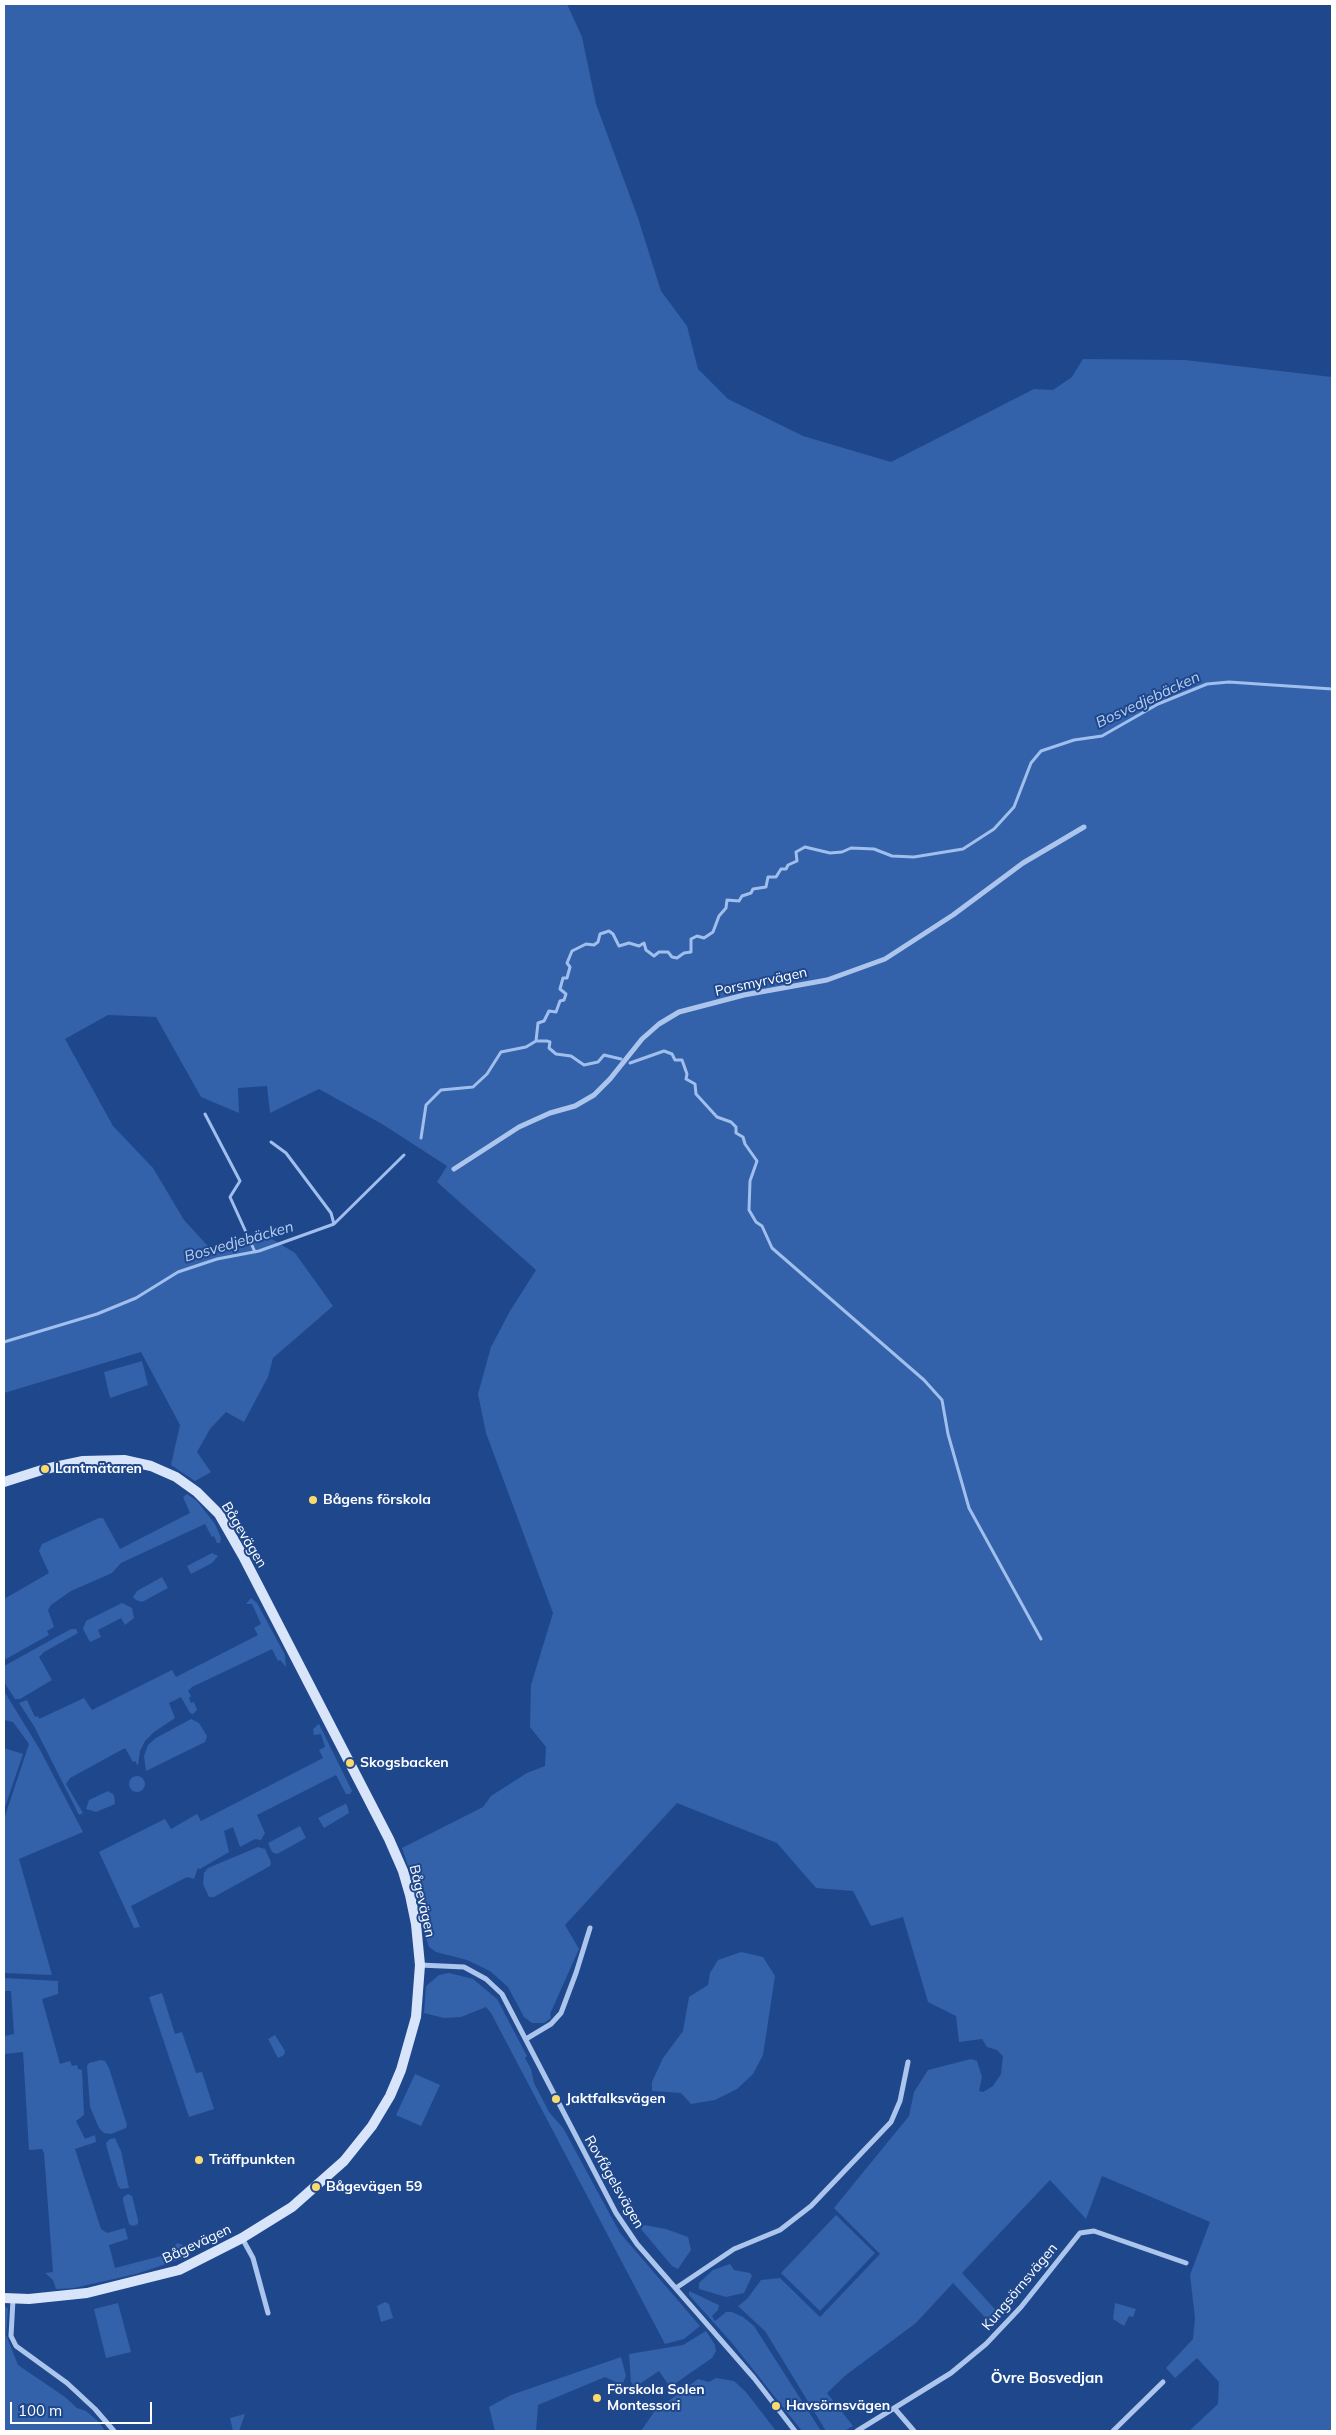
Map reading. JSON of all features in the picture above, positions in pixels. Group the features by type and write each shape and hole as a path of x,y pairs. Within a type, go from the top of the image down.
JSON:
{"street":[{"name":"Porsmyrvägen","path":"454,1169 519,1127 550,1113 575,1106 594,1095 610,1079 642,1039 659,1024 679,1012 744,995 827,980 885,959 953,915 1023,863 1084,827"},
{"name":"Bågevägen","path":"4,1482 45,1469 99,1459 138,1463 165,1471 198,1492 219,1514 239,1547 389,1839 403,1871 416,1924 420,1965 418,2005 410,2043 390,2096 372,2126 344,2161 292,2207 242,2238 179,2270 87,2293 8,2298"},
{"path":"526,2039 551,2024 561,2013 590,1928"},
{"name":"Rovfågelsvägen","path":"420,1965 464,1967 486,1978 502,1994 616,2213 637,2244 754,2378 794,2431"},
{"path":"676,2288 734,2248 780,2230 811,2206 891,2122 900,2100 908,2062"},
{"name":"Kungsörnsvägen","path":"857,2431 950,2373 986,2344 1021,2307 1076,2236 1085,2231 1094,2231 1186,2263"},
{"path":"242,2238 253,2258 268,2313"},
{"path":"8,2298 11,2336 16,2346 67,2383 95,2409 114,2431"},
{"path":"1112,2431 1163,2382"},
{"path":"895,2409 914,2431"}],"shaded area":[{"path":"4,4 567,4 582,37 596,104 638,218 661,291 687,326 698,369 728,399 803,436 891,462 1034,389 1053,390 1072,377 1083,359 1185,360 1332,377 1332,2431 1189,2431 1218,2404 1219,2382 1197,2358 1175,2378 1166,2368 1193,2339 1195,2318 1190,2275 1210,2222 1102,2176 1086,2219 1050,2180 962,2273 1002,2317 994,2327 953,2283 916,2323 846,2375 827,2393 853,2426 844,2431 826,2431 765,2331 738,2306 747,2299 761,2280 780,2278 820,2317 880,2254 834,2208 909,2116 914,2092 928,2070 971,2059 977,2061 982,2077 979,2091 983,2092 993,2086 1001,2074 1003,2056 997,2050 987,2047 982,2039 959,2042 956,2016 928,2002 903,1917 871,1926 853,1891 816,1888 777,1843 677,1803 565,1925 579,1949 550,2014 551,2018 544,2023 532,2023 524,2017 508,1987 490,1971 467,1960 436,1952 429,1947 425,1935 425,1916 402,1848 483,1807 491,1796 527,1773 545,1766 546,1747 530,1727 531,1685 553,1613 486,1433 478,1394 491,1347 510,1311 536,1270 437,1182 447,1166 382,1124 319,1089 270,1113 267,1086 238,1088 239,1113 201,1097 156,1017 108,1015 65,1039 113,1126 153,1168 184,1220 207,1245 217,1251 237,1249 262,1233 295,1253 333,1306 273,1358 268,1377 244,1422 226,1412 210,1429 197,1452 211,1472 195,1481 171,1465 180,1425 141,1352 4,1393"},
{"path":"142,1361 148,1385 110,1398 104,1372"},
{"path":"187,1494 197,1501 215,1524 221,1538 220,1543 217,1543 214,1536 212,1537 205,1524 121,1563 112,1573 71,1591 51,1605 48,1610 54,1627 47,1631 49,1635 4,1660 4,1599 49,1573 39,1551 42,1544 99,1518 103,1518 120,1549 190,1513 183,1497"},
{"path":"212,1553 218,1556 212,1563 191,1574 187,1566"},
{"path":"162,1577 168,1588 142,1602 133,1597 137,1591"},
{"path":"251,1598 257,1603 285,1655 286,1667 280,1660 278,1661 272,1649 192,1687 188,1691 191,1696 189,1698 191,1703 194,1702 197,1710 193,1714 190,1713 181,1697 169,1703 175,1718 154,1732 145,1741 140,1751 138,1766 135,1761 133,1762 125,1748 70,1778 66,1784 83,1813 79,1815 34,1726 19,1703 27,1700 35,1717 38,1716 39,1719 84,1698 92,1710 172,1670 176,1677 258,1635 254,1628 261,1624 252,1604 246,1604"},
{"path":"122,1603 132,1608 134,1618 125,1625 121,1618 98,1630 101,1637 90,1642 83,1629 86,1621"},
{"path":"71,1629 76,1629 78,1633 44,1652 39,1657 52,1680 20,1699 15,1699 4,1682 4,1666"},
{"path":"4,1691 39,1748 83,1832 19,1859 52,1975 4,1973 4,1819 29,1744 13,1722 4,1720"},
{"path":"191,1719 199,1723 207,1736 205,1742 146,1771 144,1756 148,1745 156,1738"},
{"path":"319,1724 352,1791 350,1794 346,1794 336,1775 257,1815 265,1833 261,1840 255,1839 240,1847 233,1827 224,1831 229,1852 200,1869 198,1868 194,1879 187,1877 131,1906 140,1927 134,1928 99,1852 165,1819 171,1829 197,1814 201,1821 323,1758 319,1750 325,1747 321,1734 314,1735 313,1729"},
{"path":"4,1748 23,1754 4,1810"},
{"path":"134,1776 140,1776 145,1781 143,1790 134,1792 129,1787 129,1781"},
{"path":"108,1791 114,1795 115,1804 96,1812 86,1809 89,1800"},
{"path":"345,1804 349,1813 324,1828 318,1818"},
{"path":"300,1826 306,1838 277,1854 272,1852 268,1843"},
{"path":"258,1847 265,1849 271,1862 270,1866 214,1897 209,1897 203,1884 204,1873 208,1868"},
{"path":"741,1952 763,1957 775,1976 763,2055 753,2074 737,2089 715,2100 691,2104 681,2093 652,2091 652,2082 663,2058 683,2031 689,1997 708,1985 710,1973 718,1960"},
{"path":"449,1973 473,1979 497,1999 527,2056 525,2058 531,2069 534,2083 549,2112 563,2128 620,2233 700,2326 684,2339 665,2344 491,2013 486,2007 461,2017 444,2018 424,2013 426,1986 439,1975"},
{"path":"4,1978 58,1981 58,1994 42,1999 60,2064 70,2061 72,2066 77,2065 78,2069 82,2070 84,2115 76,2121 85,2139 95,2135 96,2142 75,2149 101,2229 107,2233 125,2228 128,2239 109,2245 115,2268 176,2252 175,2246 177,2243 183,2245 184,2258 136,2274 74,2288 56,2289 53,2280 45,2273 53,2272 44,2153 42,2149 29,2150 23,2052 4,2054 5,2036 14,2034 11,1991 4,1991"},
{"path":"162,1993 175,2034 182,2032 196,2073 202,2072 214,2109 189,2117 149,1997"},
{"path":"275,2035 285,2051 284,2055 278,2058 268,2039"},
{"path":"105,2061 109,2068 127,2125 126,2128 111,2134 104,2133 99,2128 90,2107 87,2066 89,2063"},
{"path":"415,2074 440,2085 421,2126 396,2115"},
{"path":"115,2138 121,2151 129,2188 121,2189 118,2186 107,2148 106,2143 110,2139"},
{"path":"128,2194 132,2196 138,2220 138,2224 133,2226 129,2224 123,2201 123,2197"},
{"path":"836,2215 875,2253 820,2311 781,2273"},
{"path":"644,2225 666,2229 688,2237 691,2250 678,2269 672,2266 641,2229"},
{"path":"730,2264 734,2270 750,2273 752,2276 744,2293 726,2297 699,2289 699,2283 713,2270"},
{"path":"689,2291 719,2305 718,2310 712,2316 715,2321 726,2312 732,2312 743,2317 754,2326 821,2431 802,2431 732,2343 689,2295"},
{"path":"385,2302 389,2304 393,2318 381,2322 377,2306"},
{"path":"118,2303 131,2352 106,2358 94,2309"},
{"path":"1115,2303 1136,2309 1133,2317 1129,2316 1124,2326 1113,2319"},
{"path":"4,2305 8,2309 6,2335 18,2365 65,2397 77,2408 86,2411 99,2422 105,2431 4,2431"},
{"path":"706,2331 715,2345 716,2351 712,2358 670,2387 659,2371 635,2387 631,2382 629,2354 683,2345"},
{"path":"621,2357 626,2376 622,2385 605,2377 538,2405 536,2431 495,2431 489,2407 511,2395"},
{"path":"716,2378 734,2381 746,2392 776,2431 641,2431 654,2412 698,2379 709,2382"},
{"path":"245,2414 239,2431 233,2431 230,2418"}],"waterway":[{"name":"Bosvedjebäcken","path":"421,1138 426,1105 441,1090 473,1087 487,1074 501,1052 526,1047 536,1041 538,1023 544,1021 549,1011 556,1012 560,1001 564,1000 566,994 560,989 563,978 567,978 570,967 567,963 572,951 586,944 594,945 598,942 600,934 609,931 613,934 619,946 629,943 639,946 644,943 646,950 654,956 659,952 668,952 672,957 677,958 684,953 691,952 691,939 697,936 704,938 713,932 719,916 726,908 727,900 739,901 742,896 751,893 753,889 766,887 768,877 776,877 781,869 786,869 788,865 797,861 796,852 805,847 830,853 842,852 851,848 874,849 892,856 914,857 963,849 994,829 1014,807 1031,763 1041,751 1074,740 1102,736 1158,704 1207,684 1229,682 1332,689"},
{"path":"536,1041 550,1042 549,1048 556,1054 571,1056 584,1065 598,1062 604,1055 621,1059"},
{"path":"630,1063 664,1051 672,1054 675,1060 682,1060 687,1074 686,1079 695,1084 696,1094 717,1117 731,1122 736,1127 736,1133 743,1137 745,1144 757,1161 750,1181 749,1210 756,1222 762,1226 772,1248 924,1380 942,1400 948,1434 969,1508 1041,1639"},
{"path":"205,1114 240,1181 230,1197 255,1252"},
{"path":"271,1142 286,1153 331,1213 334,1224"},
{"name":"Bosvedjebäcken","path":"4,1342 97,1314 136,1298 178,1272 217,1259 259,1251 334,1224 404,1155"}],"place":[{"name":"Lantmätaren","path":"45,1469"},
{"name":"Bågens förskola","path":"313,1500"},
{"name":"Skogsbacken","path":"350,1763"},
{"name":"Jaktfalksvägen","path":"556,2099"},
{"name":"Träffpunkten","path":"199,2160"},
{"name":"Bågevägen 59","path":"316,2187"},
{"name":"Förskola Solen Montessori","path":"597,2398"},
{"name":"Havsörnsvägen","path":"776,2406"}],"district":[{"name":"Övre Bosvedjan","path":"1047,2378"}]}
